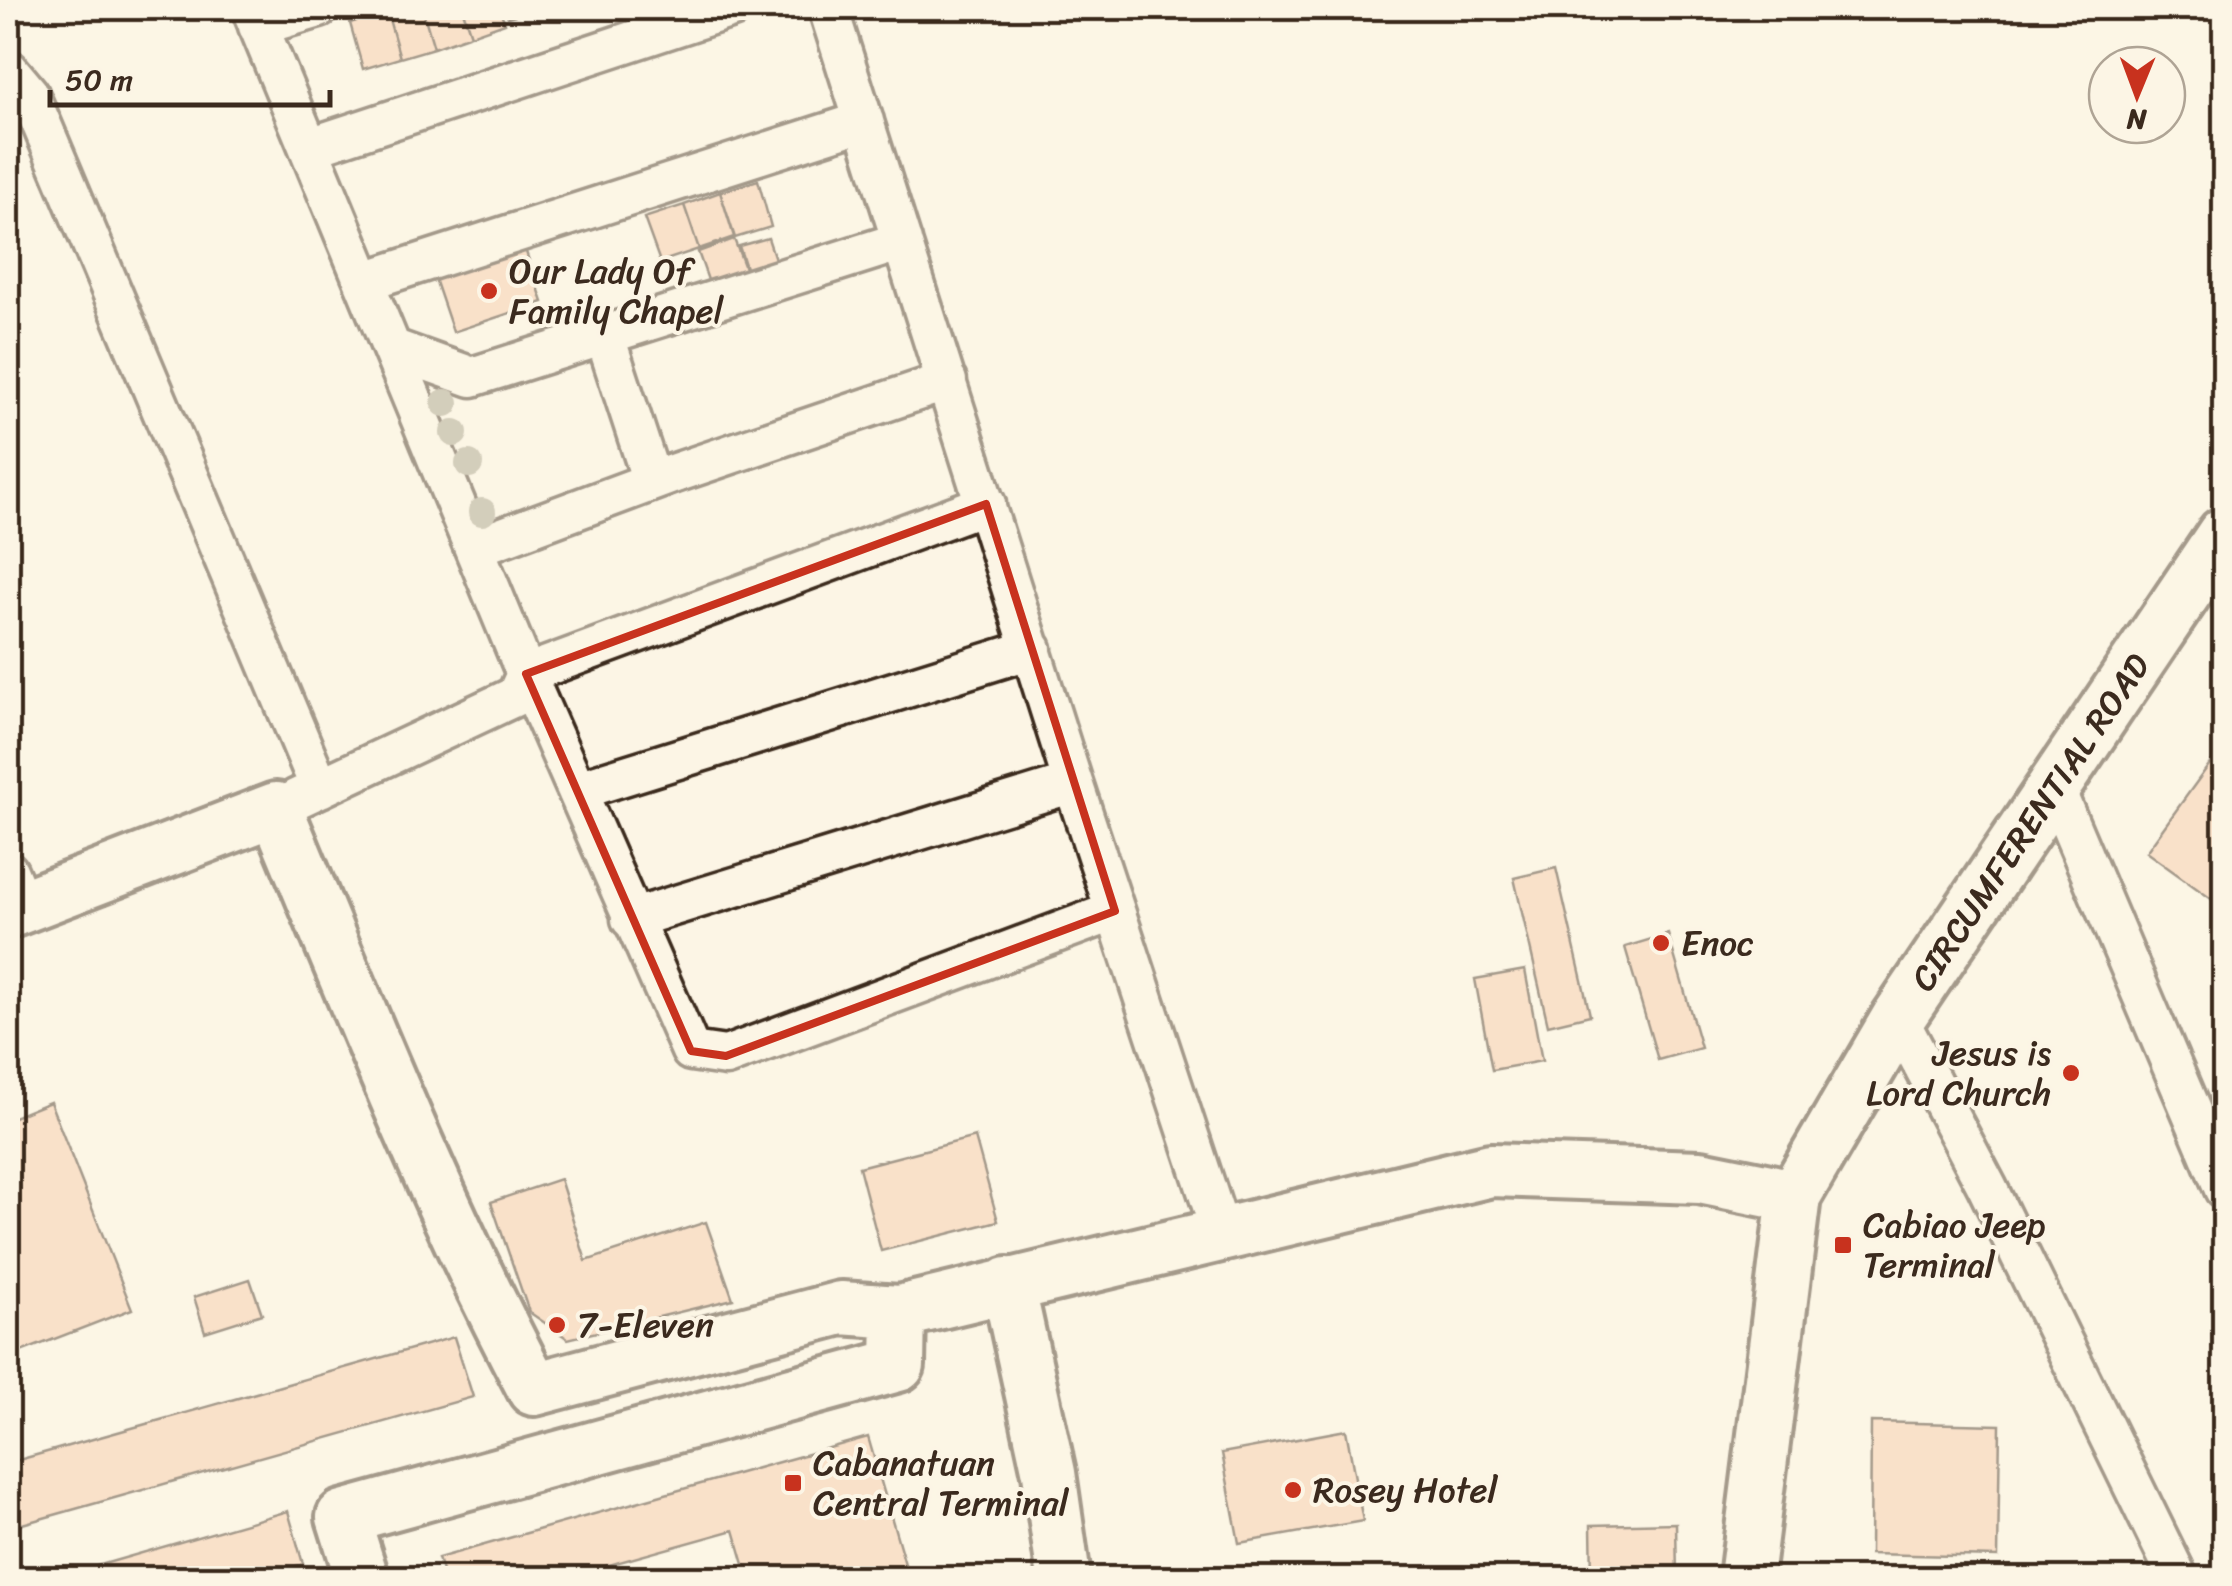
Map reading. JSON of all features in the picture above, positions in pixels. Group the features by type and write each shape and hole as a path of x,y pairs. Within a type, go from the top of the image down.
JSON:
{"street":[{"path":"318,8 254,17 526,674 691,1051 726,1056 1115,911"},
{"path":"310,148 732,8"},
{"path":"828,8 1073,783 1221,1232"},
{"path":"8,69 28,94 298,799 380,1062 488,1302 534,1390 841,1308 899,1312 1491,1170 1700,1177 1794,1196"},
{"path":"365,281 864,120"},
{"path":"394,348 472,376 605,338 902,241"},
{"path":"605,338 652,481"},
{"path":"476,547 652,481 946,380"},
{"path":"13,896 298,799 516,696 526,674 986,504"},
{"name":"CIRCUMFERENTIAL ROAD","path":"1746,1578 1794,1196 1898,1018 2224,534"},
{"path":"578,790 1032,648"},
{"path":"631,918 1073,783"},
{"path":"2054,787 2224,1189"},
{"path":"1898,1018 1987,1186 2178,1578"},
{"path":"1008,1284 1049,1473 1064,1578"},
{"path":"362,1578 342,1517 898,1366 899,1312"}],"highlighted area":[{"path":"986,504 1115,911 726,1056 691,1051 526,674"}],"building":[{"path":"422,8 434,48 400,58 387,12"},
{"path":"422,8 462,8 471,35 434,48"},
{"path":"462,8 499,8 505,23 471,35"},
{"path":"505,8 541,8 508,17"},
{"path":"387,12 400,58 363,69 350,23"},
{"path":"758,180 771,227 735,238 720,192"},
{"path":"720,192 734,237 699,249 684,205"},
{"path":"684,205 699,249 660,262 644,218"},
{"path":"768,238 780,274 751,284 739,246"},
{"path":"734,239 751,284 714,297 698,252"},
{"path":"524,246 543,302 453,332 434,276"},
{"path":"2214,758 2224,765 2224,908 2146,852"},
{"path":"1556,868 1590,1015 1548,1025 1514,878"},
{"path":"1668,934 1701,1048 1658,1060 1625,947"},
{"path":"1525,970 1542,1061 1492,1070 1475,979"},
{"path":"50,1102 132,1309 8,1357 8,1119"},
{"path":"975,1137 998,1221 881,1251 859,1167"},
{"path":"560,1179 586,1261 706,1222 733,1299 568,1339 529,1312 491,1202"},
{"path":"250,1279 262,1314 205,1332 194,1297"},
{"path":"454,1337 473,1397 8,1528 8,1463"},
{"path":"1871,1422 2000,1425 1998,1557 1870,1554"},
{"path":"1346,1430 1363,1521 1239,1543 1222,1453"},
{"name":"Cabanatuan Central Terminal","path":"868,1437 909,1578 748,1578 734,1530 605,1566 609,1578 444,1578 438,1558"},
{"path":"288,1511 303,1564 254,1578 55,1578"},
{"path":"1676,1523 1677,1578 1592,1578 1591,1525"}],"place":[{"name":"Our Lady Of Family Chapel","path":"489,291"},
{"name":"Enoc","path":"1661,943"},
{"name":"Jesus is Lord Church","path":"2071,1073"},
{"name":"Cabiao Jeep Terminal","path":"1843,1245"},
{"name":"7-Eleven","path":"557,1325"},
{"name":"Cabanatuan Central Terminal","path":"793,1483"},
{"name":"Rosey Hotel","path":"1293,1490"}]}
